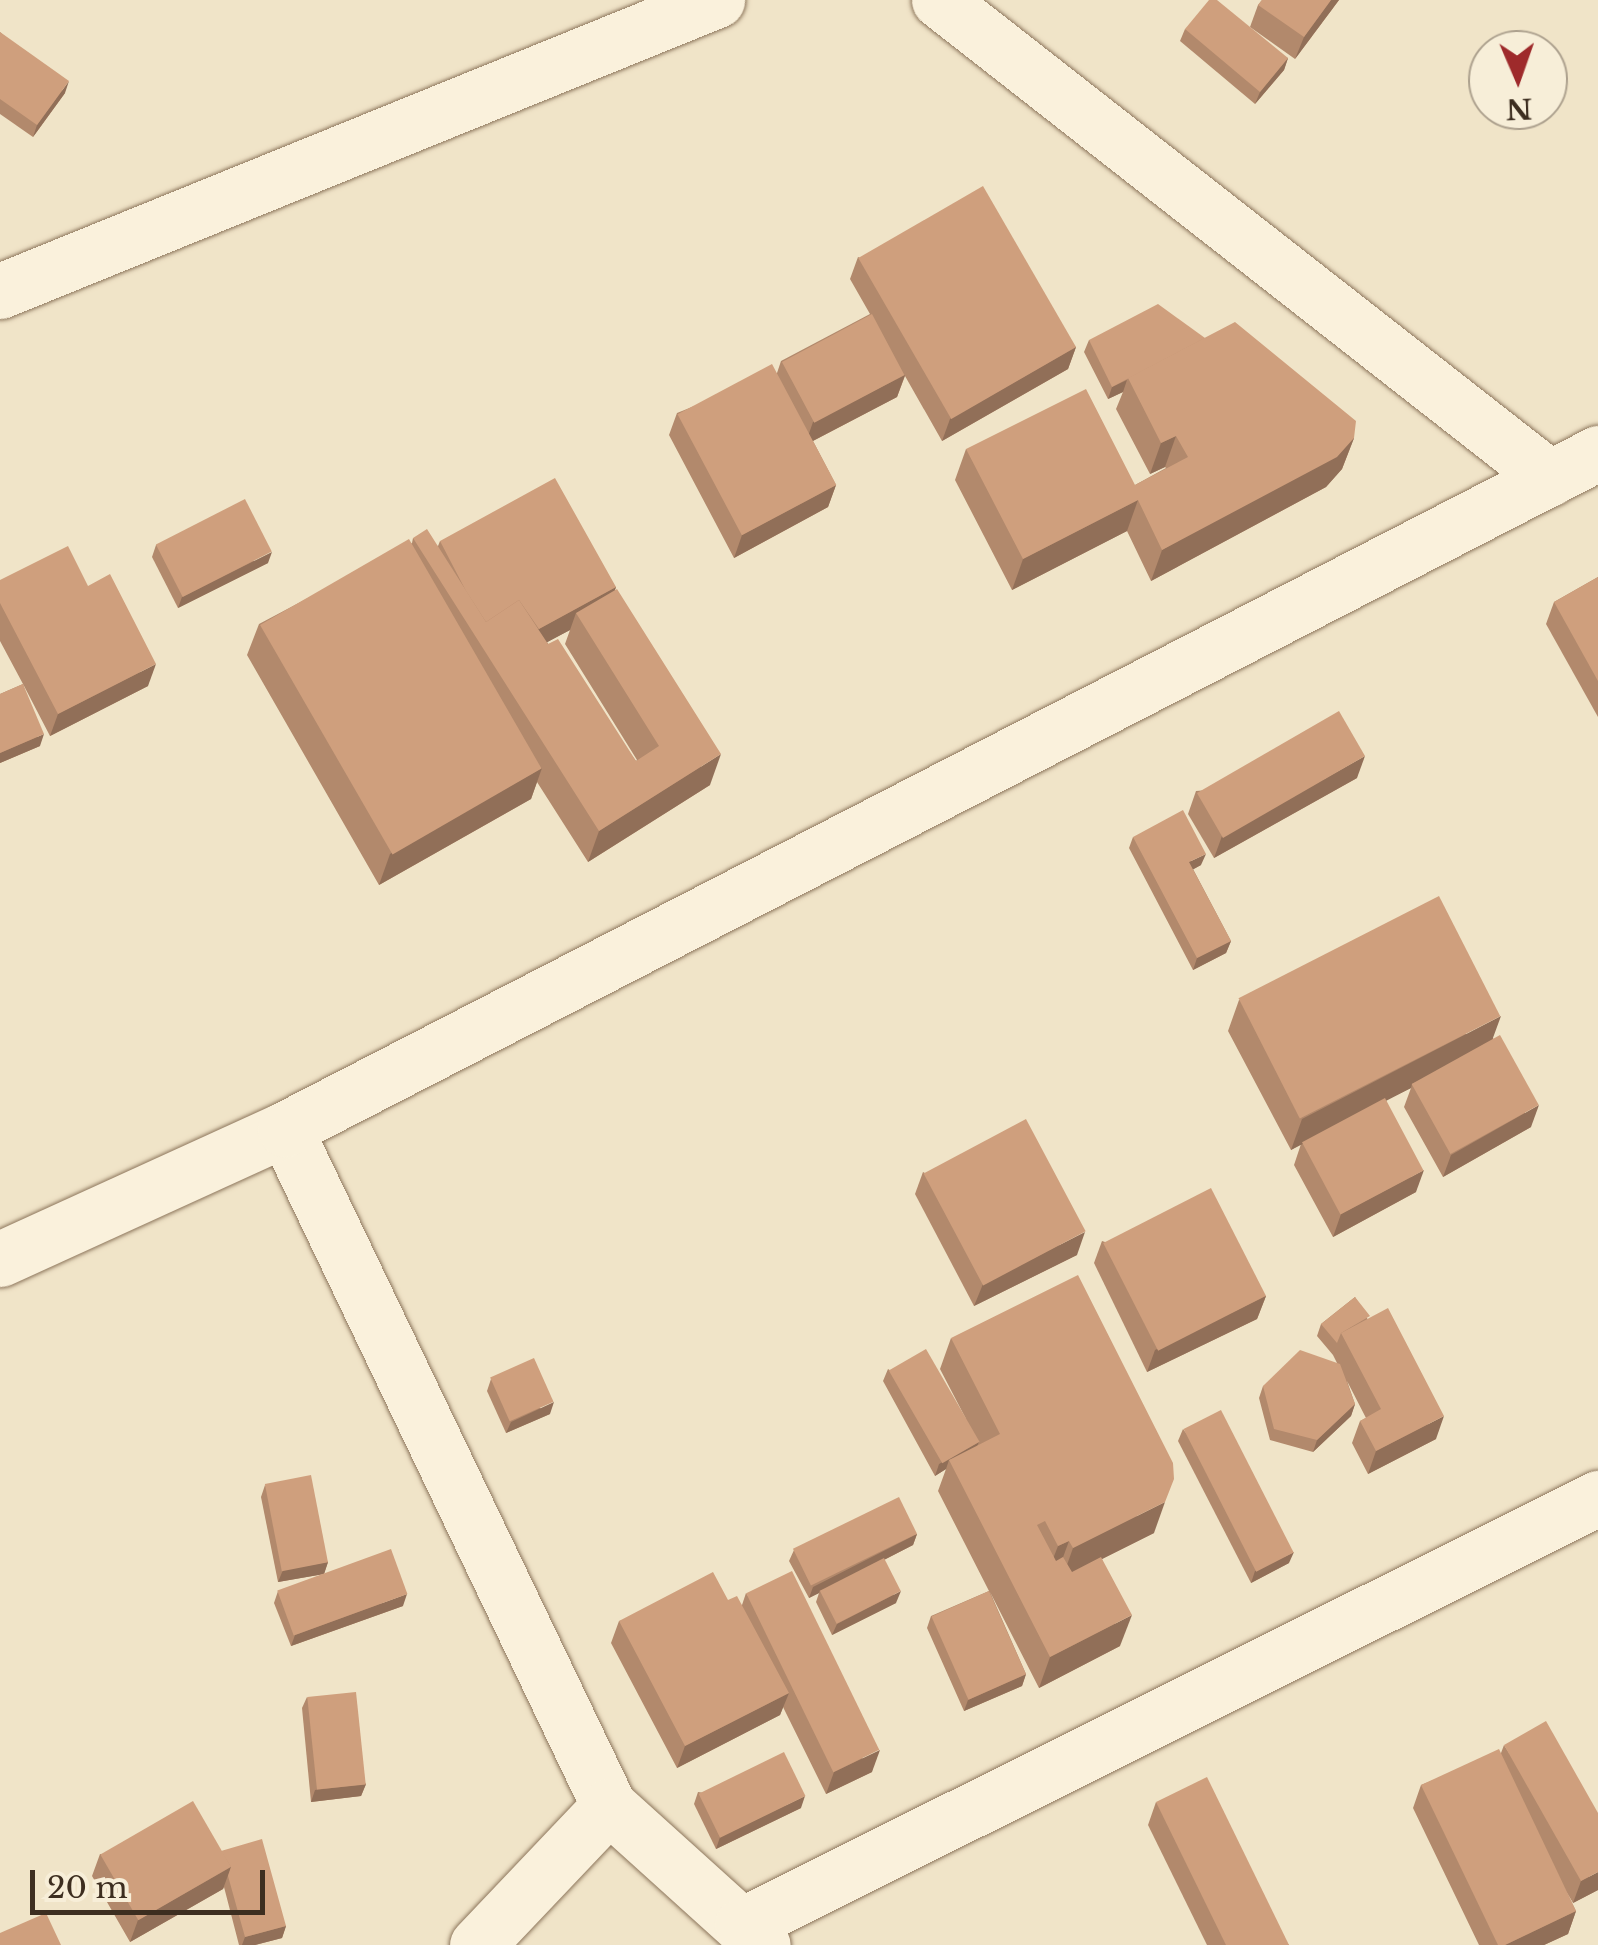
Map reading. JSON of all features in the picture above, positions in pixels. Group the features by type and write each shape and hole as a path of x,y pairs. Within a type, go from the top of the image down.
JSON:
{"street":[{"path":"0,291 717,0"},
{"path":"939,0 1550,478"},
{"path":"0,1258 285,1129 1598,453"},
{"path":"285,1129 609,1806 753,1935 1598,1498"},
{"path":"477,1945 609,1806"}],"building":[{"path":"1209,0 1217,0 1288,58 1260,92 1185,29"},
{"path":"1262,0 1331,0 1304,37 1258,5"},
{"path":"0,32 69,81 37,125 0,99"},
{"path":"983,186 1076,347 951,419 858,258"},
{"path":"1158,304 1205,338 1112,387 1089,340"},
{"path":"872,314 904,375 814,423 782,362"},
{"path":"1235,322 1356,421 1354,438 1337,457 1162,550 1138,500 1023,559 966,449 1086,389 1135,485 1188,457 1176,436 1161,443 1128,378"},
{"path":"772,364 836,485 742,535 678,414"},
{"path":"555,478 616,587 539,629 519,600 486,622 440,541"},
{"path":"245,499 272,552 183,597 156,544"},
{"path":"427,529 486,622 519,600 548,644 558,639 636,761 659,746 576,613 617,589 721,754 599,831 413,538"},
{"path":"409,539 542,768 393,854 260,625"},
{"path":"68,546 88,586 110,574 156,664 58,714 0,603 0,580"},
{"path":"1598,577 1598,681 1554,602"},
{"path":"23,684 44,734 0,753 0,694"},
{"path":"1339,711 1365,756 1223,838 1197,793"},
{"path":"1183,810 1206,854 1189,862 1231,941 1197,958 1133,837"},
{"path":"1439,896 1500,1016 1300,1118 1239,998"},
{"path":"1500,1035 1539,1105 1450,1154 1412,1084"},
{"path":"1385,1098 1423,1170 1340,1215 1302,1142"},
{"path":"1026,1119 1086,1231 983,1286 924,1173"},
{"path":"1211,1188 1266,1296 1158,1351 1103,1243"},
{"path":"1078,1275 1173,1463 1174,1479 1165,1502 1073,1548 1069,1541 1058,1546 1045,1521 1037,1525 1056,1561 1063,1557 1072,1572 1101,1557 1132,1615 1050,1657 949,1460 1000,1434 951,1338"},
{"path":"1355,1297 1370,1316 1341,1333 1337,1343 1321,1324"},
{"path":"1388,1308 1444,1416 1376,1451 1360,1421 1381,1409 1341,1333"},
{"path":"926,1349 979,1442 942,1463 889,1370"},
{"path":"1300,1350 1340,1364 1355,1404 1317,1440 1274,1429 1263,1386"},
{"path":"534,1358 554,1402 510,1421 490,1378"},
{"path":"1221,1410 1294,1553 1256,1572 1184,1429"},
{"path":"311,1475 328,1562 282,1571 265,1484"},
{"path":"899,1497 917,1534 811,1586 793,1549"},
{"path":"391,1549 407,1594 294,1635 277,1590"},
{"path":"884,1558 901,1591 837,1624 820,1591"},
{"path":"792,1571 879,1750 833,1772 746,1593"},
{"path":"713,1572 728,1600 737,1596 789,1693 685,1746 619,1621"},
{"path":"989,1591 1026,1674 968,1700 931,1617"},
{"path":"356,1692 366,1784 317,1790 307,1697"},
{"path":"1546,1721 1598,1813 1598,1872 1581,1881 1504,1745"},
{"path":"1499,1749 1576,1911 1505,1945 1498,1945 1421,1785"},
{"path":"784,1752 805,1796 720,1838 699,1794"},
{"path":"1207,1777 1289,1945 1226,1945 1156,1802"},
{"path":"193,1801 231,1867 138,1920 100,1854"},
{"path":"262,1839 286,1926 245,1937 228,1876 231,1867 221,1851"},
{"path":"46,1913 61,1945 0,1945 0,1933"}]}
